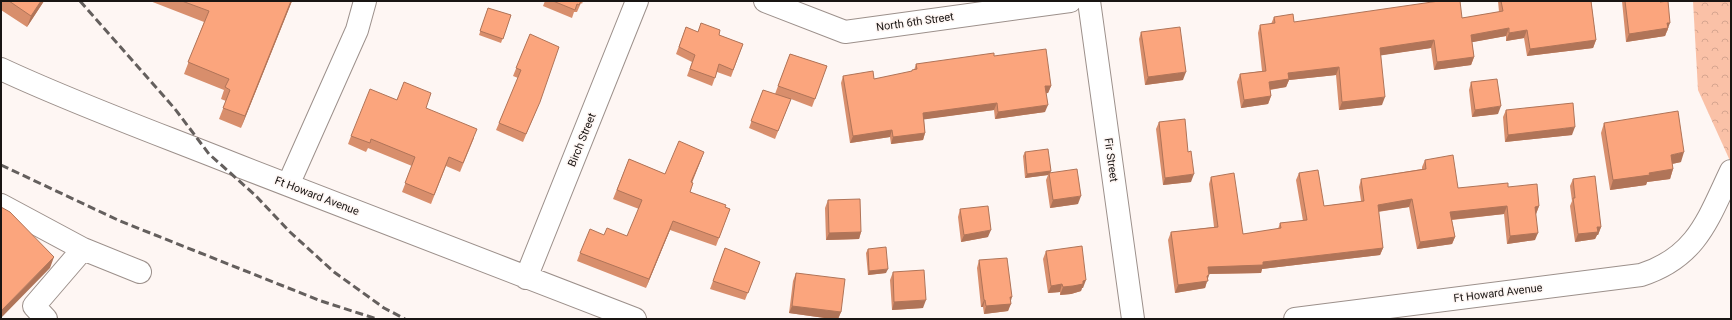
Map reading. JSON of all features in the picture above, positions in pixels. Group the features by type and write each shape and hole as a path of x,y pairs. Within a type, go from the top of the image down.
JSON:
{"street":[{"path":"288,185 357,30 365,1"},
{"name":"Birch Street","path":"526,278 637,1"},
{"name":"North 6th Street","path":"765,1 845,32 1070,1"},
{"name":"Fir Street","path":"1089,1 1133,319"},
{"name":"Ft Howard Avenue","path":"1,69 134,125 635,319"},
{"name":"Ft Howard Avenue","path":"1296,319 1641,275 1659,269 1680,255 1692,244 1704,225 1731,171"},
{"path":"1,205 83,249 140,272"},
{"path":"46,319 34,306 83,249"}],"green space":[{"path":"1693,1 1731,1 1731,163 1698,90"}],"building":[{"path":"9,1 41,1 31,16"},
{"path":"182,1 291,1 245,116 223,108 230,90 225,87 229,79 188,62 209,11"},
{"path":"553,1 581,1 579,5 577,4 575,10"},
{"path":"1439,1 1460,1 1462,18 1503,11 1501,1 1591,1 1596,40 1530,49 1527,30 1509,33 1509,28 1471,35 1474,57 1437,62 1434,40 1380,48 1385,97 1342,102 1339,67 1288,73 1289,79 1269,82 1271,96 1244,100 1240,74 1266,71 1260,25 1275,23 1274,17 1293,14 1294,22"},
{"path":"1625,1 1668,1 1670,23 1667,23 1668,28 1629,34"},
{"path":"488,8 511,15 503,39 480,31"},
{"path":"701,23 720,30 719,35 743,44 733,70 719,64 715,78 690,69 695,55 679,47 686,27 698,32"},
{"path":"1180,27 1186,72 1148,77 1141,32"},
{"path":"530,34 559,47 540,102 526,134 499,123 521,70 516,68"},
{"path":"1046,49 1051,86 1045,86 1048,105 998,112 997,103 923,113 925,133 893,137 892,130 853,136 843,76 873,71 874,79 912,71 917,69 916,64 994,53 994,56"},
{"path":"790,54 827,66 815,99 778,86"},
{"path":"1497,79 1501,106 1475,110 1471,82"},
{"path":"404,82 431,93 426,108 477,129 463,163 449,157 434,195 405,183 415,157 371,139 370,143 351,136 370,89 397,100"},
{"path":"763,90 791,99 778,131 751,121"},
{"path":"1573,103 1575,127 1508,135 1506,110"},
{"path":"1678,111 1684,152 1671,155 1673,169 1649,173 1650,175 1613,180 1604,123"},
{"path":"1185,119 1188,152 1191,151 1194,174 1165,178 1159,122"},
{"path":"679,141 704,152 691,182 693,183 690,192 726,205 725,207 730,209 719,238 673,221 649,279 580,253 590,229 604,235 607,228 627,236 642,200 617,190 629,159 665,174"},
{"path":"1048,149 1051,171 1027,174 1025,152"},
{"path":"1453,155 1458,188 1508,183 1508,187 1537,184 1539,206 1535,207 1538,233 1510,236 1507,206 1450,212 1455,237 1420,242 1412,199 1378,205 1383,248 1263,262 1263,265 1208,267 1208,281 1178,285 1171,232 1218,227 1211,177 1234,173 1243,234 1281,228 1280,223 1307,220 1299,173 1318,170 1324,206 1364,201 1361,179 1426,169 1425,160"},
{"path":"1077,169 1081,196 1053,200 1049,173"},
{"path":"1595,176 1601,227 1597,227 1598,232 1578,234 1573,198 1575,198 1573,179"},
{"path":"860,199 861,232 829,233 828,200"},
{"path":"988,206 991,230 964,235 960,209"},
{"path":"1,207 10,212 54,257 1,311"},
{"path":"1082,246 1086,280 1083,281 1083,284 1063,287 1062,284 1051,286 1046,251"},
{"path":"886,247 888,269 869,271 868,249"},
{"path":"725,248 760,262 748,293 713,281"},
{"path":"1007,258 1012,297 1010,297 1011,304 986,306 979,260"},
{"path":"924,270 926,300 894,302 893,272"},
{"path":"796,273 845,279 841,312 792,306"}],"railway":[{"path":"80,1 175,109 209,154 255,195 290,232 334,272 384,308 405,319"},
{"path":"1,165 120,221 321,301 377,319"}]}
